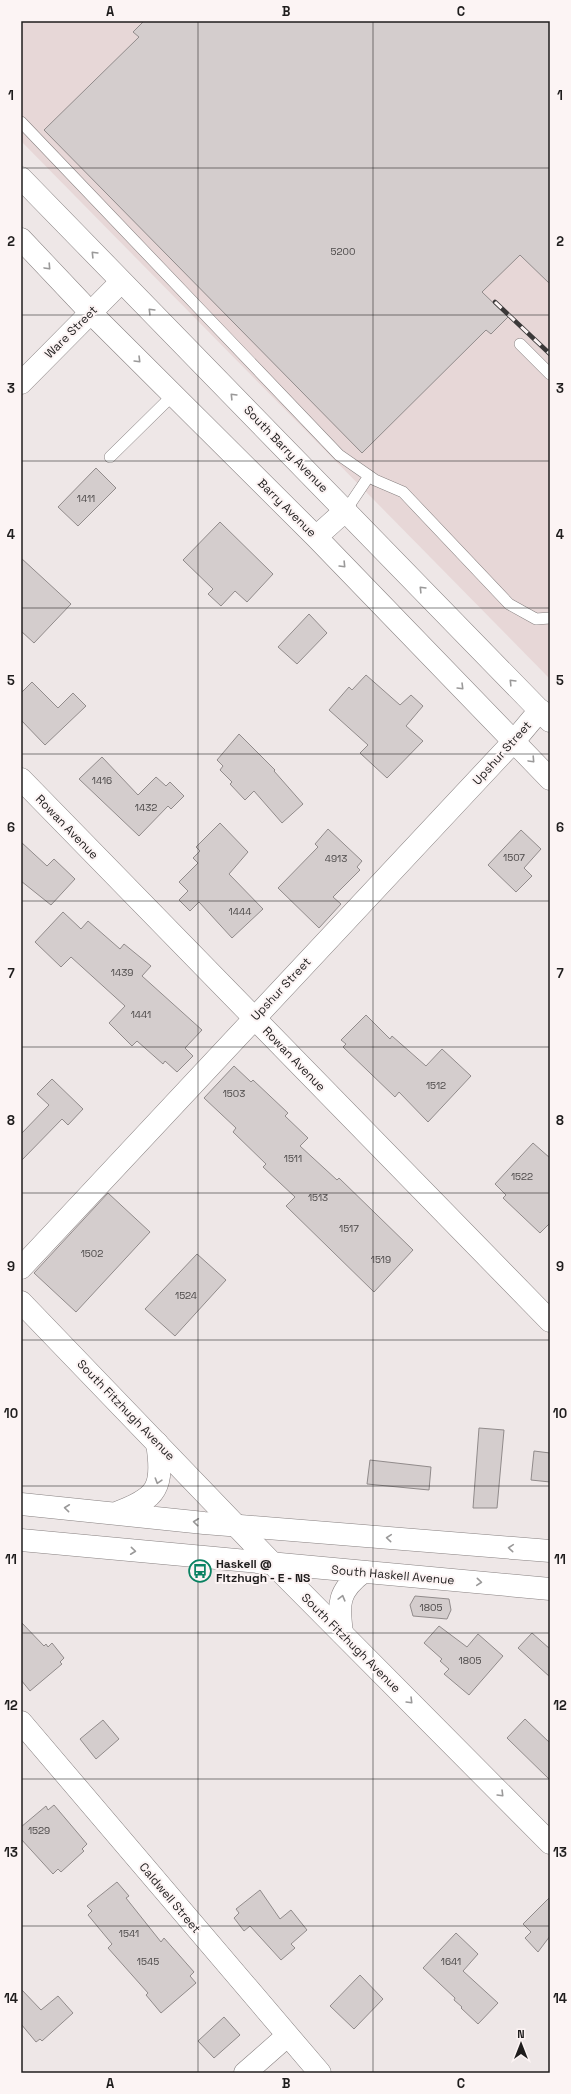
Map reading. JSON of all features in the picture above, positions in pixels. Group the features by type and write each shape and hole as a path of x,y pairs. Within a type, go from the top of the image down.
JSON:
{"street":[{"name":"South Barry Avenue","path":"21,178 121,282 346,510 547,711"},
{"name":"Barry Avenue","path":"21,239 90,312 316,537 550,779"},
{"name":"Ware Street","path":"21,383 121,282"},
{"path":"316,537 346,510"},
{"name":"Upshur Street","path":"21,1268 514,741 547,711"},
{"name":"Rowan Avenue","path":"21,779 550,1321"},
{"name":"South Fitzhugh Avenue","path":"21,1302 273,1564 550,1843"},
{"path":"115,1513 143,1501 156,1490 160,1478 158,1443"},
{"path":"21,1504 235,1525 550,1551"},
{"name":"South Haskell Avenue","path":"21,1540 550,1589"},
{"path":"342,1633 340,1602 344,1591 350,1582 363,1572"},
{"name":"Caldwell Street","path":"21,1722 320,2073"},
{"path":"245,2073 287,2036"}],"lane":[{"path":"21,122 339,455 369,476 403,492 509,604 536,619 550,618"},
{"path":"520,344 550,374"},
{"path":"110,457 174,395"},
{"path":"346,510 369,476"}],"shaded area":[{"path":"21,21 550,21 550,679 21,141"}],"building":[{"path":"144,21 550,21 550,284 520,255 482,292 508,317 491,334 486,330 362,453 44,130 139,37 133,32"},
{"path":"96,468 116,488 78,526 58,507"},
{"path":"220,522 273,574 247,602 235,591 221,606 208,594 213,589 183,560"},
{"path":"21,558 71,604 34,643 21,631"},
{"path":"309,614 327,633 297,664 278,647"},
{"path":"366,675 400,705 411,695 423,706 406,726 423,741 387,778 360,753 368,745 329,710 349,687 352,690"},
{"path":"32,682 58,708 73,693 86,706 45,745 21,720 21,693"},
{"path":"239,734 275,770 274,771 303,804 282,823 254,791 245,800 230,784 232,782 220,770 223,766 217,760"},
{"path":"102,757 138,795 156,777 166,786 170,782 184,796 171,809 168,806 139,836 79,779"},
{"path":"220,823 248,852 229,874 263,909 232,938 199,902 190,911 179,900 188,891 179,882 198,863 193,858 200,851 196,847"},
{"path":"328,829 362,861 357,867 360,870 333,897 341,904 319,928 278,888 318,847 315,844"},
{"path":"521,830 541,849 524,868 532,876 516,892 488,865"},
{"path":"21,842 47,866 54,859 75,879 51,905 21,881"},
{"path":"63,912 81,929 88,921 120,949 124,944 151,966 142,976 202,1030 185,1048 193,1056 177,1072 165,1061 163,1064 137,1041 132,1046 109,1023 125,1006 71,957 61,967 35,942"},
{"path":"366,1015 390,1039 392,1036 426,1066 442,1049 471,1076 428,1122 399,1092 395,1097 343,1047 346,1044 341,1040"},
{"path":"234,1066 251,1082 253,1080 288,1113 285,1116 308,1138 300,1146 337,1180 339,1178 413,1250 374,1292 286,1206 295,1197 263,1167 266,1164 233,1132 236,1128 204,1098"},
{"path":"52,1079 83,1109 68,1125 62,1119 21,1161 21,1134 49,1105 37,1094"},
{"path":"533,1143 550,1158 550,1223 540,1233 503,1198 506,1195 495,1184"},
{"path":"108,1193 150,1232 76,1312 34,1273"},
{"path":"197,1254 226,1280 175,1336 145,1309"},
{"path":"479,1428 504,1430 497,1508 473,1508"},
{"path":"534,1451 550,1453 550,1482 531,1480"},
{"path":"370,1460 431,1467 429,1490 367,1484"},
{"path":"415,1596 449,1599 451,1610 447,1619 413,1616 410,1605"},
{"path":"21,1622 44,1646 46,1644 48,1647 52,1643 64,1658 60,1662 62,1664 30,1691 21,1680"},
{"path":"439,1626 467,1647 478,1634 503,1656 469,1695 444,1674 449,1669 440,1661 442,1659 424,1643"},
{"path":"532,1633 550,1649 550,1677 518,1648"},
{"path":"525,1719 550,1743 550,1780 507,1738"},
{"path":"103,1720 119,1739 96,1759 80,1739"},
{"path":"54,1805 87,1844 82,1849 84,1851 61,1872 58,1869 53,1874 21,1839 21,1827 46,1806 48,1810"},
{"path":"117,1882 129,1896 126,1898 161,1942 164,1938 194,1972 190,1976 196,1983 161,2013 146,1995 148,1993 108,1948 112,1944 88,1915 92,1911 87,1906"},
{"path":"260,1890 280,1919 291,1910 307,1930 291,1944 295,1948 281,1960 250,1926 244,1931 234,1918 239,1913 236,1909"},
{"path":"550,1897 550,1936 538,1952 525,1938 531,1932 523,1924"},
{"path":"456,1933 478,1954 463,1971 498,2003 478,2024 461,2008 462,2007 454,2000 455,1998 423,1968"},
{"path":"360,1975 383,1999 354,2029 330,2006"},
{"path":"21,1989 41,2010 58,1996 73,2013 42,2041 40,2039 36,2042 21,2024"},
{"path":"224,2017 240,2035 214,2058 198,2041"}],"railway":[{"path":"495,302 550,354"}],"place":[{"name":"Haskell @ Fitzhugh - E - NS","path":"200,1571"}]}
